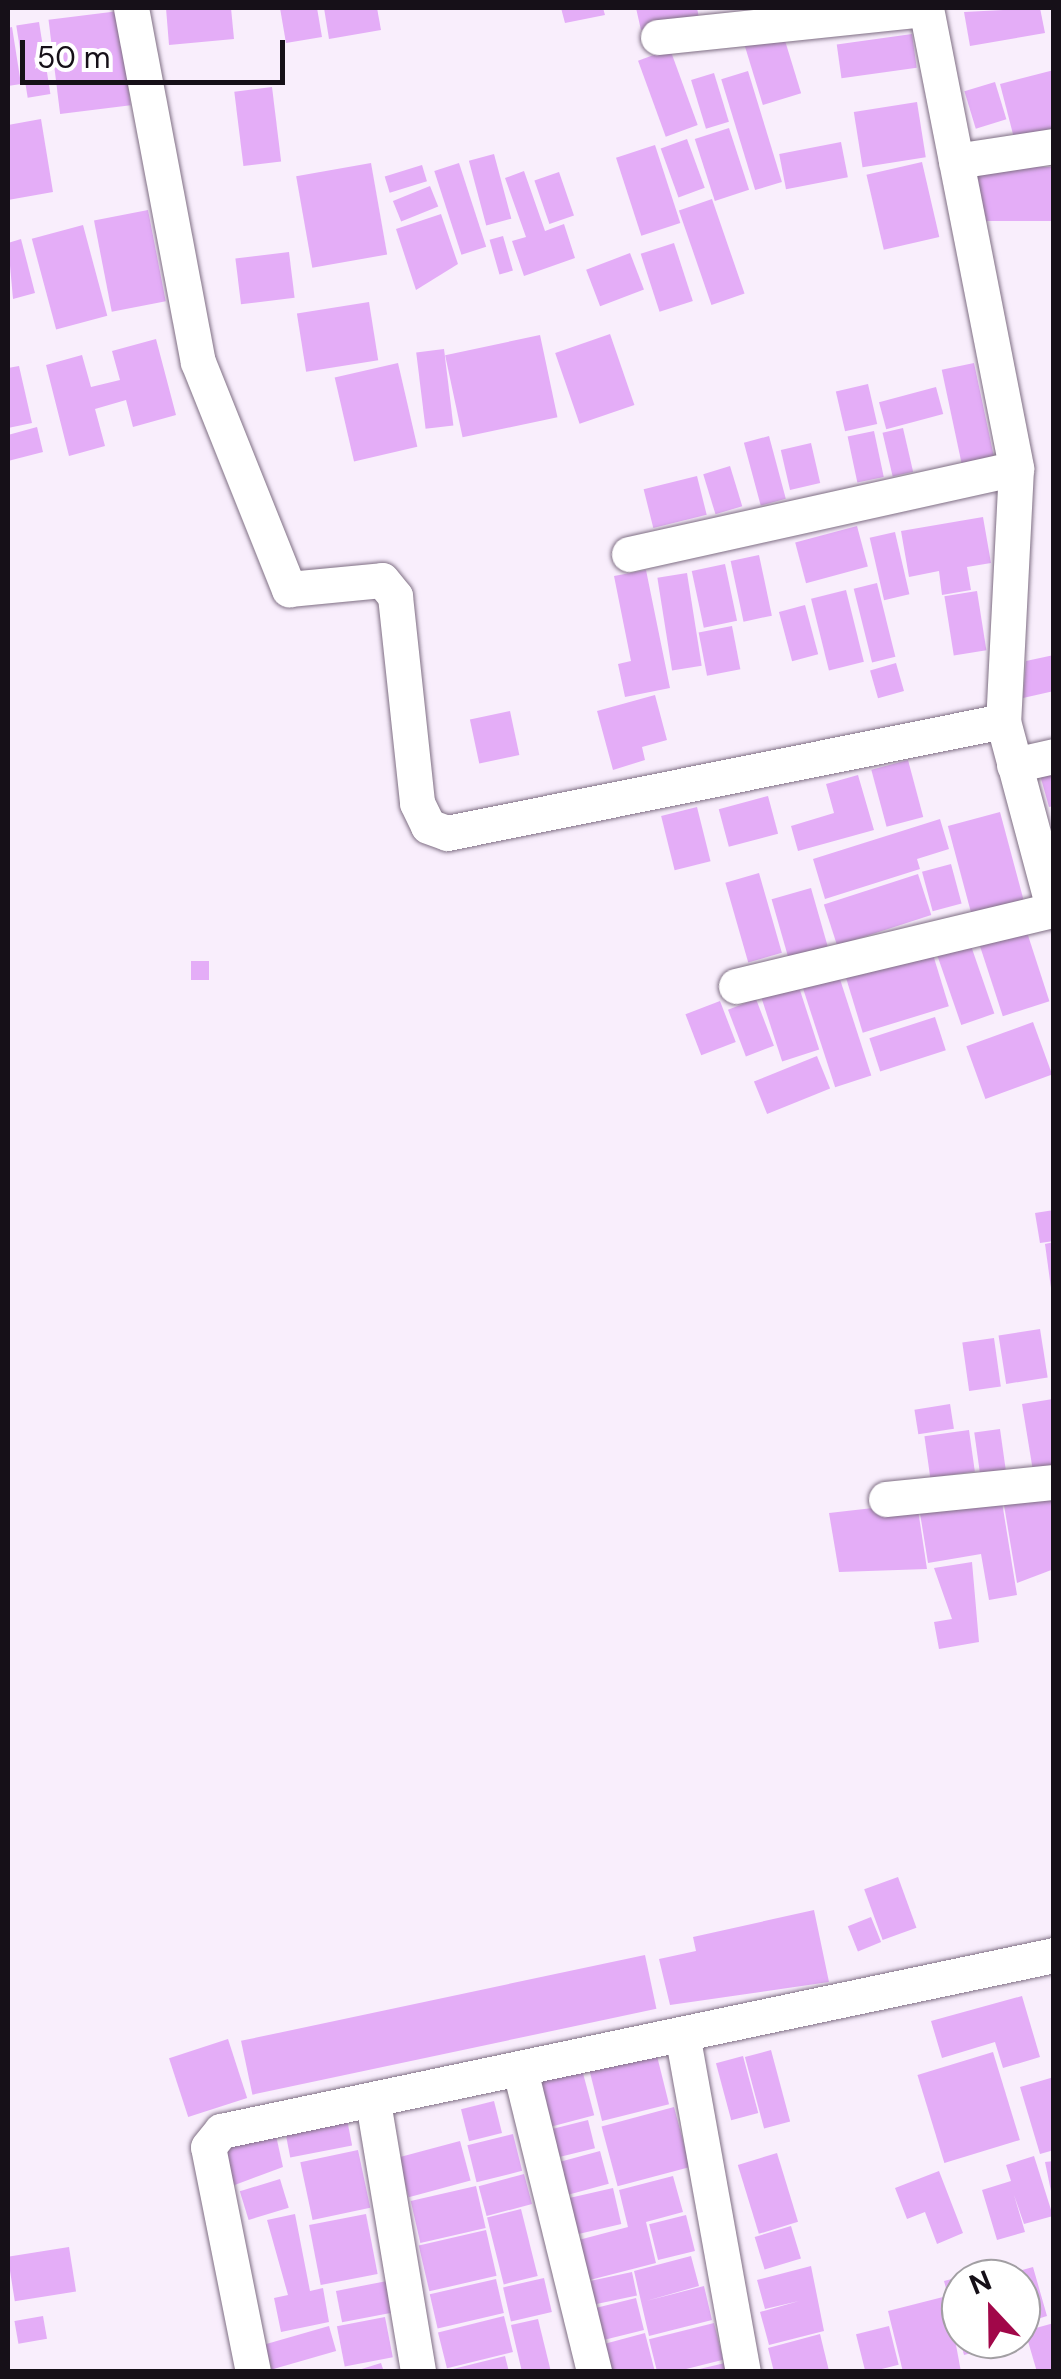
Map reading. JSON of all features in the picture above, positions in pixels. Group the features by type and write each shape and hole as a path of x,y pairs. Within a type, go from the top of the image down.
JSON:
{"street":[{"path":"132,8 198,362 289,589 382,580 395,596 417,803 428,826 447,833 1003,721"},
{"path":"658,36 926,8 1016,468 1003,721 1053,910 736,986"},
{"path":"956,161 1054,146"},
{"path":"629,554 1016,468"},
{"path":"1014,765 1054,756"},
{"path":"886,1498 1054,1482"},
{"path":"253,2372 208,2147 221,2131 521,2074 1054,1955"},
{"path":"683,2039 743,2372"},
{"path":"521,2074 594,2372"},
{"path":"372,2102 418,2372"}],"building":[{"path":"166,8 231,8 234,39 169,45"},
{"path":"280,8 317,8 322,37 286,43"},
{"path":"324,8 377,8 381,30 329,39"},
{"path":"561,8 603,8 605,15 565,23"},
{"path":"636,8 697,8 699,18 641,30"},
{"path":"1040,8 1045,33 970,46 964,12"},
{"path":"119,11 131,105 60,114 49,20"},
{"path":"39,22 50,94 28,98 16,26"},
{"path":"12,27 21,84 8,86 8,28"},
{"path":"783,34 801,93 763,105 745,46"},
{"path":"912,34 917,68 841,78 837,45"},
{"path":"670,49 698,125 666,137 638,61"},
{"path":"1054,70 1054,128 1014,138 1000,84"},
{"path":"748,71 782,182 755,190 721,79"},
{"path":"714,73 729,122 706,129 691,80"},
{"path":"995,82 1006,119 976,129 964,91"},
{"path":"272,87 281,161 243,166 234,92"},
{"path":"917,102 926,157 863,167 854,112"},
{"path":"41,119 53,192 8,200 8,125"},
{"path":"729,128 749,190 715,201 695,139"},
{"path":"687,139 705,188 678,197 661,149"},
{"path":"841,142 848,177 786,189 779,154"},
{"path":"655,145 680,223 641,236 616,158"},
{"path":"494,154 511,219 486,225 469,161"},
{"path":"922,162 939,237 884,250 866,175"},
{"path":"371,163 387,255 312,268 296,176"},
{"path":"459,163 486,247 461,255 434,171"},
{"path":"422,165 427,181 390,193 385,176"},
{"path":"976,167 1054,167 1054,221 976,221"},
{"path":"524,171 545,231 564,224 575,258 524,276 512,241 526,237 505,178"},
{"path":"559,172 574,215 549,224 534,180"},
{"path":"430,186 438,206 401,221 393,201"},
{"path":"712,199 745,294 711,305 679,210"},
{"path":"148,210 166,301 112,312 94,220"},
{"path":"441,214 458,264 416,290 396,229"},
{"path":"83,225 107,316 56,330 32,239"},
{"path":"503,236 513,271 499,274 490,240"},
{"path":"21,239 35,293 13,299 8,243"},
{"path":"674,243 693,301 660,312 641,254"},
{"path":"289,252 295,298 241,304 235,259"},
{"path":"630,253 644,289 600,306 586,270"},
{"path":"369,302 378,360 306,372 297,313"},
{"path":"610,334 634,405 580,424 555,353"},
{"path":"540,335 557,417 463,437 445,355"},
{"path":"156,339 176,415 133,427 126,400 95,409 105,446 69,456 46,365 82,355 91,387 120,380 112,351"},
{"path":"444,349 453,425 426,429 416,352"},
{"path":"398,363 417,447 354,461 335,378"},
{"path":"974,363 994,459 962,466 942,370"},
{"path":"19,366 32,423 8,428 8,368"},
{"path":"868,384 877,424 845,431 836,391"},
{"path":"936,387 943,414 886,429 879,402"},
{"path":"37,427 43,452 8,461 8,435"},
{"path":"903,428 913,472 893,477 883,433"},
{"path":"874,431 884,477 857,483 848,437"},
{"path":"769,436 786,499 761,506 744,443"},
{"path":"811,443 820,483 790,490 781,450"},
{"path":"730,466 742,506 716,514 703,474"},
{"path":"697,476 707,515 653,528 644,489"},
{"path":"983,517 991,563 967,567 971,590 942,595 939,571 909,577 901,531"},
{"path":"857,526 868,567 806,583 795,543"},
{"path":"895,532 909,594 884,600 870,538"},
{"path":"759,555 772,616 744,622 731,561"},
{"path":"725,564 737,621 704,628 692,571"},
{"path":"646,570 670,688 625,697 618,664 631,661 614,576"},
{"path":"687,573 702,666 672,671 657,578"},
{"path":"877,583 895,657 872,663 854,589"},
{"path":"846,590 864,662 829,671 811,599"},
{"path":"977,591 986,650 954,655 944,596"},
{"path":"805,605 818,654 792,661 779,612"},
{"path":"732,626 740,669 707,676 699,632"},
{"path":"1054,655 1054,691 1023,698 1026,661"},
{"path":"896,663 904,691 878,698 870,670"},
{"path":"655,695 667,740 642,747 645,760 613,770 597,711"},
{"path":"510,711 519,755 479,764 470,720"},
{"path":"908,760 923,817 887,827 871,770"},
{"path":"1054,771 1054,806 1049,807 1040,775"},
{"path":"858,775 874,830 798,851 791,826 834,813 826,784"},
{"path":"768,796 778,834 729,847 719,809"},
{"path":"697,807 711,861 675,870 661,816"},
{"path":"1000,812 1025,904 972,918 948,826"},
{"path":"940,819 949,849 917,859 920,869 825,899 813,859"},
{"path":"951,864 962,904 933,911 922,872"},
{"path":"759,873 782,953 748,962 725,883"},
{"path":"918,874 931,915 837,945 824,905"},
{"path":"811,888 828,947 788,958 772,899"},
{"path":"1025,926 1049,1001 1003,1016 978,941"},
{"path":"968,937 994,1014 961,1025 935,948"},
{"path":"931,948 949,1006 863,1033 845,974"},
{"path":"191,961 209,961 209,980 191,980"},
{"path":"837,970 871,1076 835,1087 801,982"},
{"path":"797,981 819,1049 782,1062 760,993"},
{"path":"756,999 774,1046 746,1056 728,1010"},
{"path":"720,1001 736,1042 701,1055 685,1014"},
{"path":"935,1017 946,1050 880,1072 869,1038"},
{"path":"1033,1022 1052,1075 985,1099 966,1046"},
{"path":"817,1056 830,1088 767,1114 754,1081"},
{"path":"1054,1210 1054,1241 1040,1243 1035,1213"},
{"path":"1054,1242 1054,1287 1051,1288 1045,1244"},
{"path":"1040,1329 1048,1377 1006,1384 999,1336"},
{"path":"994,1338 1001,1387 969,1391 962,1342"},
{"path":"1053,1399 1054,1467 1033,1471 1022,1404"},
{"path":"950,1404 954,1429 918,1434 914,1410"},
{"path":"1000,1429 1006,1473 980,1476 974,1433"},
{"path":"969,1430 975,1472 930,1478 924,1436"},
{"path":"1001,1496 1017,1595 989,1600 981,1554 928,1563 919,1507"},
{"path":"1054,1497 1054,1569 1017,1583 1004,1505"},
{"path":"917,1503 927,1569 839,1572 829,1513"},
{"path":"972,1562 979,1642 939,1649 934,1622 952,1619 934,1568"},
{"path":"898,1877 916,1928 883,1940 864,1889"},
{"path":"814,1910 829,1982 670,2005 659,1959 696,1951 693,1937"},
{"path":"871,1917 881,1942 858,1951 848,1926"},
{"path":"645,1955 656,2009 252,2095 241,2041"},
{"path":"1022,1996 1040,2057 1003,2068 995,2042 942,2058 931,2021"},
{"path":"228,2039 247,2098 188,2117 169,2058"},
{"path":"655,2048 669,2104 602,2121 588,2065"},
{"path":"771,2050 790,2121 764,2128 745,2057"},
{"path":"993,2052 1020,2140 944,2163 917,2075"},
{"path":"743,2056 758,2113 731,2120 716,2063"},
{"path":"580,2062 594,2115 547,2128 533,2075"},
{"path":"1054,2077 1054,2150 1040,2154 1020,2087"},
{"path":"494,2101 502,2133 469,2141 461,2109"},
{"path":"674,2107 690,2167 618,2186 602,2126"},
{"path":"346,2114 352,2145 290,2157 284,2126"},
{"path":"588,2120 595,2148 554,2158 547,2130"},
{"path":"275,2131 283,2167 232,2186 223,2149"},
{"path":"513,2134 522,2171 477,2182 467,2145"},
{"path":"460,2141 471,2181 409,2197 398,2158"},
{"path":"358,2150 370,2208 313,2220 300,2162"},
{"path":"600,2151 609,2184 565,2195 557,2163"},
{"path":"777,2153 798,2222 759,2234 738,2165"},
{"path":"1034,2156 1053,2216 1024,2224 1014,2195 1025,2232 997,2240 982,2190 1011,2181 1006,2165"},
{"path":"1054,2161 1054,2196 1052,2196 1045,2162"},
{"path":"939,2171 963,2233 937,2244 925,2212 907,2219 895,2188"},
{"path":"524,2174 532,2204 487,2216 479,2186"},
{"path":"673,2176 683,2212 646,2222 656,2263 582,2282 571,2242 628,2227 619,2190"},
{"path":"280,2179 289,2208 249,2220 240,2191"},
{"path":"476,2186 486,2228 420,2243 411,2201"},
{"path":"613,2188 621,2224 568,2236 559,2200"},
{"path":"521,2209 538,2276 504,2284 487,2217"},
{"path":"295,2214 310,2291 323,2288 329,2322 281,2332 274,2298 288,2295 267,2220"},
{"path":"366,2214 378,2274 321,2285 309,2225"},
{"path":"686,2215 695,2251 658,2260 649,2224"},
{"path":"791,2226 801,2259 765,2270 755,2237"},
{"path":"486,2230 497,2276 429,2291 419,2246"},
{"path":"69,2247 76,2291 15,2301 8,2257"},
{"path":"691,2256 699,2286 646,2301 704,2286 712,2320 649,2336 634,2271"},
{"path":"811,2266 824,2331 769,2345 760,2312 799,2301 765,2309 757,2280"},
{"path":"632,2272 637,2295 582,2307 577,2284"},
{"path":"544,2278 552,2312 511,2322 503,2287"},
{"path":"496,2279 504,2313 438,2328 430,2294"},
{"path":"387,2281 393,2312 342,2322 336,2291"},
{"path":"1041,2295 1047,2316 1041,2318"},
{"path":"636,2298 644,2330 593,2343 585,2311"},
{"path":"941,2298 941,2359 959,2359 961,2372 903,2372 888,2311"},
{"path":"43,2316 47,2339 18,2344 14,2321"},
{"path":"504,2316 513,2352 447,2368 438,2332"},
{"path":"385,2317 393,2357 345,2367 337,2326"},
{"path":"538,2319 551,2372 522,2372 511,2325"},
{"path":"714,2323 723,2360 675,2372 657,2372 649,2339"},
{"path":"1054,2323 1054,2372 1037,2372 1033,2359 1041,2359 1041,2327"},
{"path":"329,2326 336,2351 272,2369 265,2344"},
{"path":"889,2326 899,2365 865,2372 856,2334"},
{"path":"645,2333 655,2372 600,2372 593,2347"},
{"path":"820,2334 829,2371 774,2372 768,2348"},
{"path":"505,2356 509,2372 449,2372 449,2370"},
{"path":"381,2363 384,2372 355,2372 355,2371"},
{"path":"725,2363 727,2372 695,2370"}]}
